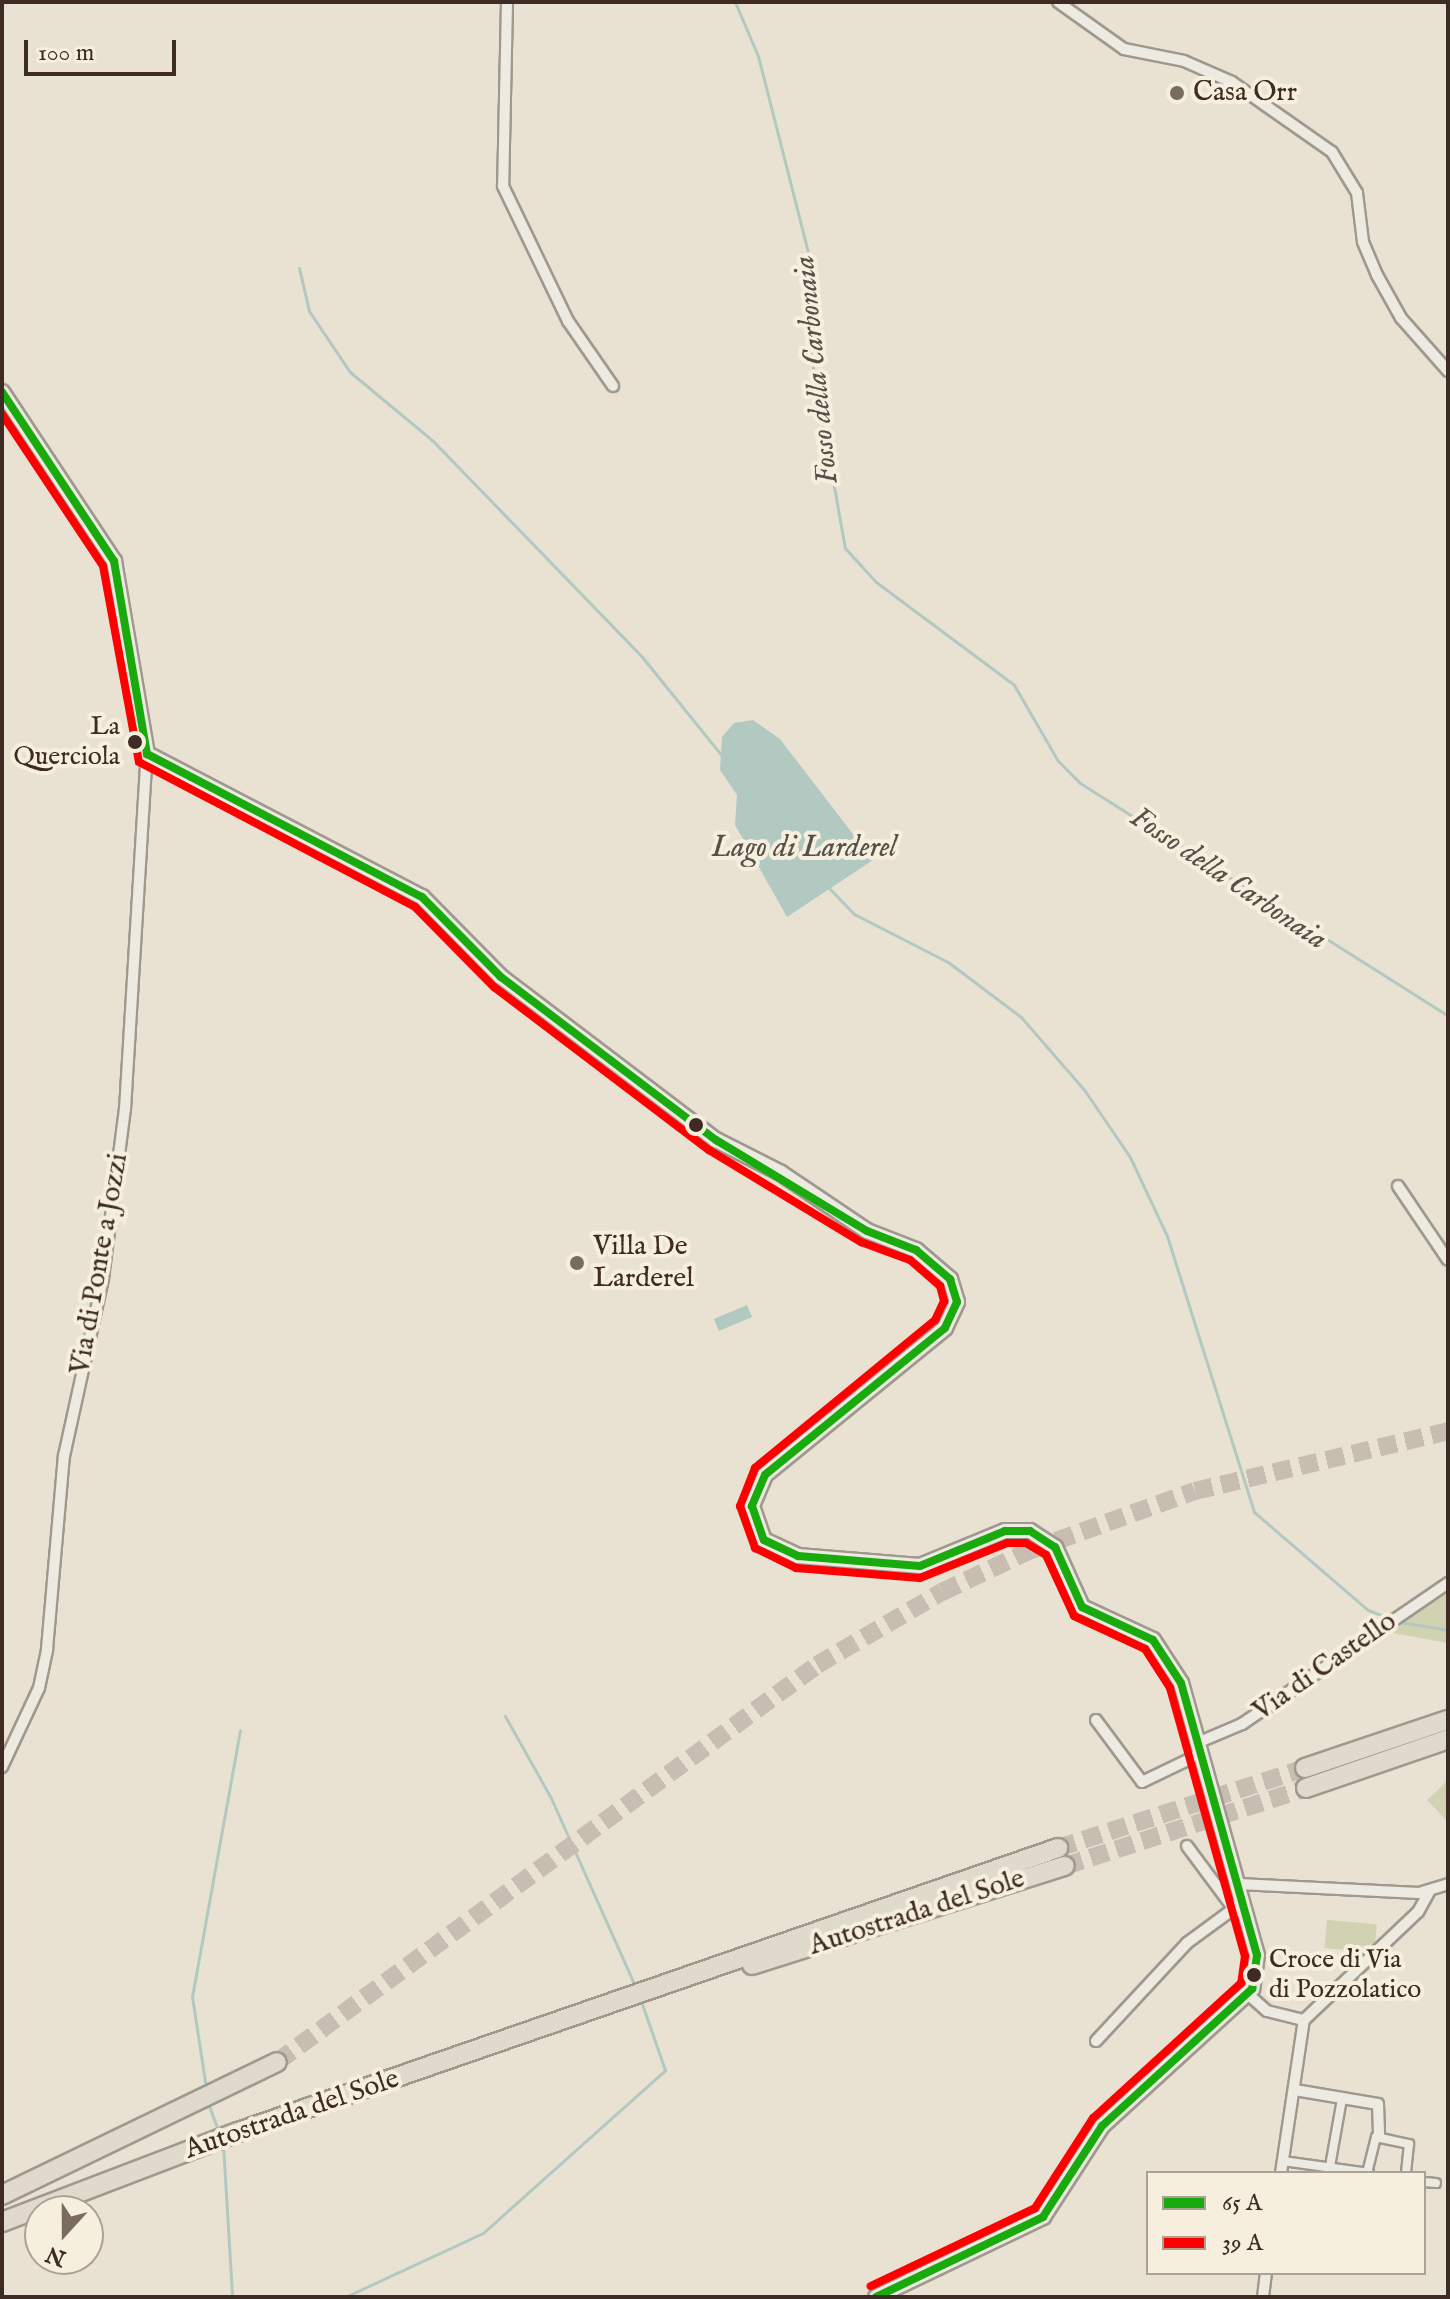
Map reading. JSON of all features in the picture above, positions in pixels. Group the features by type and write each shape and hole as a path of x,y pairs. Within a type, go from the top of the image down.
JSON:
{"highway":[{"path":"1305,1768 1448,1720"},
{"path":"1306,1788 1448,1739"},
{"name":"Autostrada del Sole","path":"2,2222 584,2015 1062,1857"},
{"name":"Autostrada del Sole","path":"2,2195 277,2062"}],"main road":[{"path":"2,392 114,561 147,754 422,897 501,977 716,1140 942,1270 957,1294 945,1328 770,1468 754,1499 758,1531 789,1555 920,1566 1005,1531 1039,1534 1059,1554 1082,1607 1146,1634 1167,1654 1199,1748 1239,1884 1239,1910 1258,1965 1249,1995 1102,2126 1063,2194 1032,2226 876,2297"}],"street":[{"path":"507,2 503,186 568,321 613,386"},
{"path":"1058,2 1124,49 1184,61 1232,82 1332,152 1357,193 1363,242 1401,318 1448,371"},
{"name":"Via di Ponte a Jozzi","path":"2,1767 39,1688 47,1649 64,1456 103,1278 125,1109 147,754"},
{"path":"1398,1186 1448,1260"},
{"name":"Via di Castello","path":"1096,1720 1142,1782 1242,1724 1448,1583"},
{"path":"1096,2041 1187,1943 1239,1910 1187,1846"},
{"path":"1239,1884 1429,1892 1448,1884"},
{"path":"1281,2171 1304,2020 1418,1912 1429,1892"},
{"path":"1249,1995 1267,2011 1304,2020"},
{"path":"1295,2090 1382,2108 1379,2137 1369,2171"},
{"path":"1283,2161 1329,2170 1342,2099"},
{"path":"1379,2137 1409,2144 1406,2171"},
{"path":"1426,2182 1436,2183"},
{"path":"1263,2297 1266,2275"}],"green space":[{"path":"1448,1595 1448,1643 1387,1632 1443,1596"},
{"path":"1448,1780 1448,1822 1427,1800"},
{"path":"1327,1920 1377,1924 1374,1952 1325,1948"}],"water":[{"name":"Lago di Larderel","path":"753,720 780,739 873,860 787,917 735,825 737,795 720,770 722,737 734,723"},
{"path":"747,1305 752,1317 719,1331 714,1319"}],"waterway":[{"name":"Fosso della Carbonaia","path":"735,2 758,56 810,260 805,322 845,548 876,582 1014,685 1058,761 1080,783 1448,1016"},
{"path":"299,268 309,311 350,372 432,440 643,658 723,757"},
{"path":"830,889 854,914 948,962 1021,1017 1085,1091 1130,1157 1167,1236 1254,1512 1368,1610 1389,1618"},
{"path":"1400,1622 1448,1630"},
{"path":"505,1716 551,1798 635,1986"},
{"path":"206,2088 192,1997 240,1730"},
{"path":"345,2297 483,2233 665,2070 641,2001"},
{"path":"208,2103 219,2134"},
{"path":"223,2144 232,2297"}],"tunnel":[{"path":"277,2062 817,1665 942,1592 1031,1550 1195,1491 1448,1431"},
{"path":"1058,1848 1305,1768"},
{"path":"1065,1866 1306,1788"}],"transit line":[{"path":"2,392 114,561 147,754 422,897 501,977 716,1140 867,1231 916,1250 950,1279 957,1302 945,1328 765,1475 752,1506 764,1540 798,1556 920,1566 1005,1531 1030,1531 1055,1547 1082,1607 1153,1640 1181,1683 1257,1955 1252,1989 1102,2126 1043,2217 876,2297"},
{"path":"2,414 103,566 139,762 415,907 494,987 709,1150 861,1242 910,1260 940,1286 944,1301 935,1320 755,1468 740,1506 755,1548 796,1568 920,1578 1007,1543 1026,1543 1046,1555 1074,1616 1145,1649 1170,1688 1245,1956 1241,1983 1093,2118 1035,2208 871,2286"}],"place":[{"name":"Casa Orr","path":"1177,93"},
{"name":"La Querciola","path":"135,742"},
{"name":"Villa De Larderel","path":"577,1263"},
{"name":"Croce di Via di Pozzolatico","path":"1254,1975"}]}
